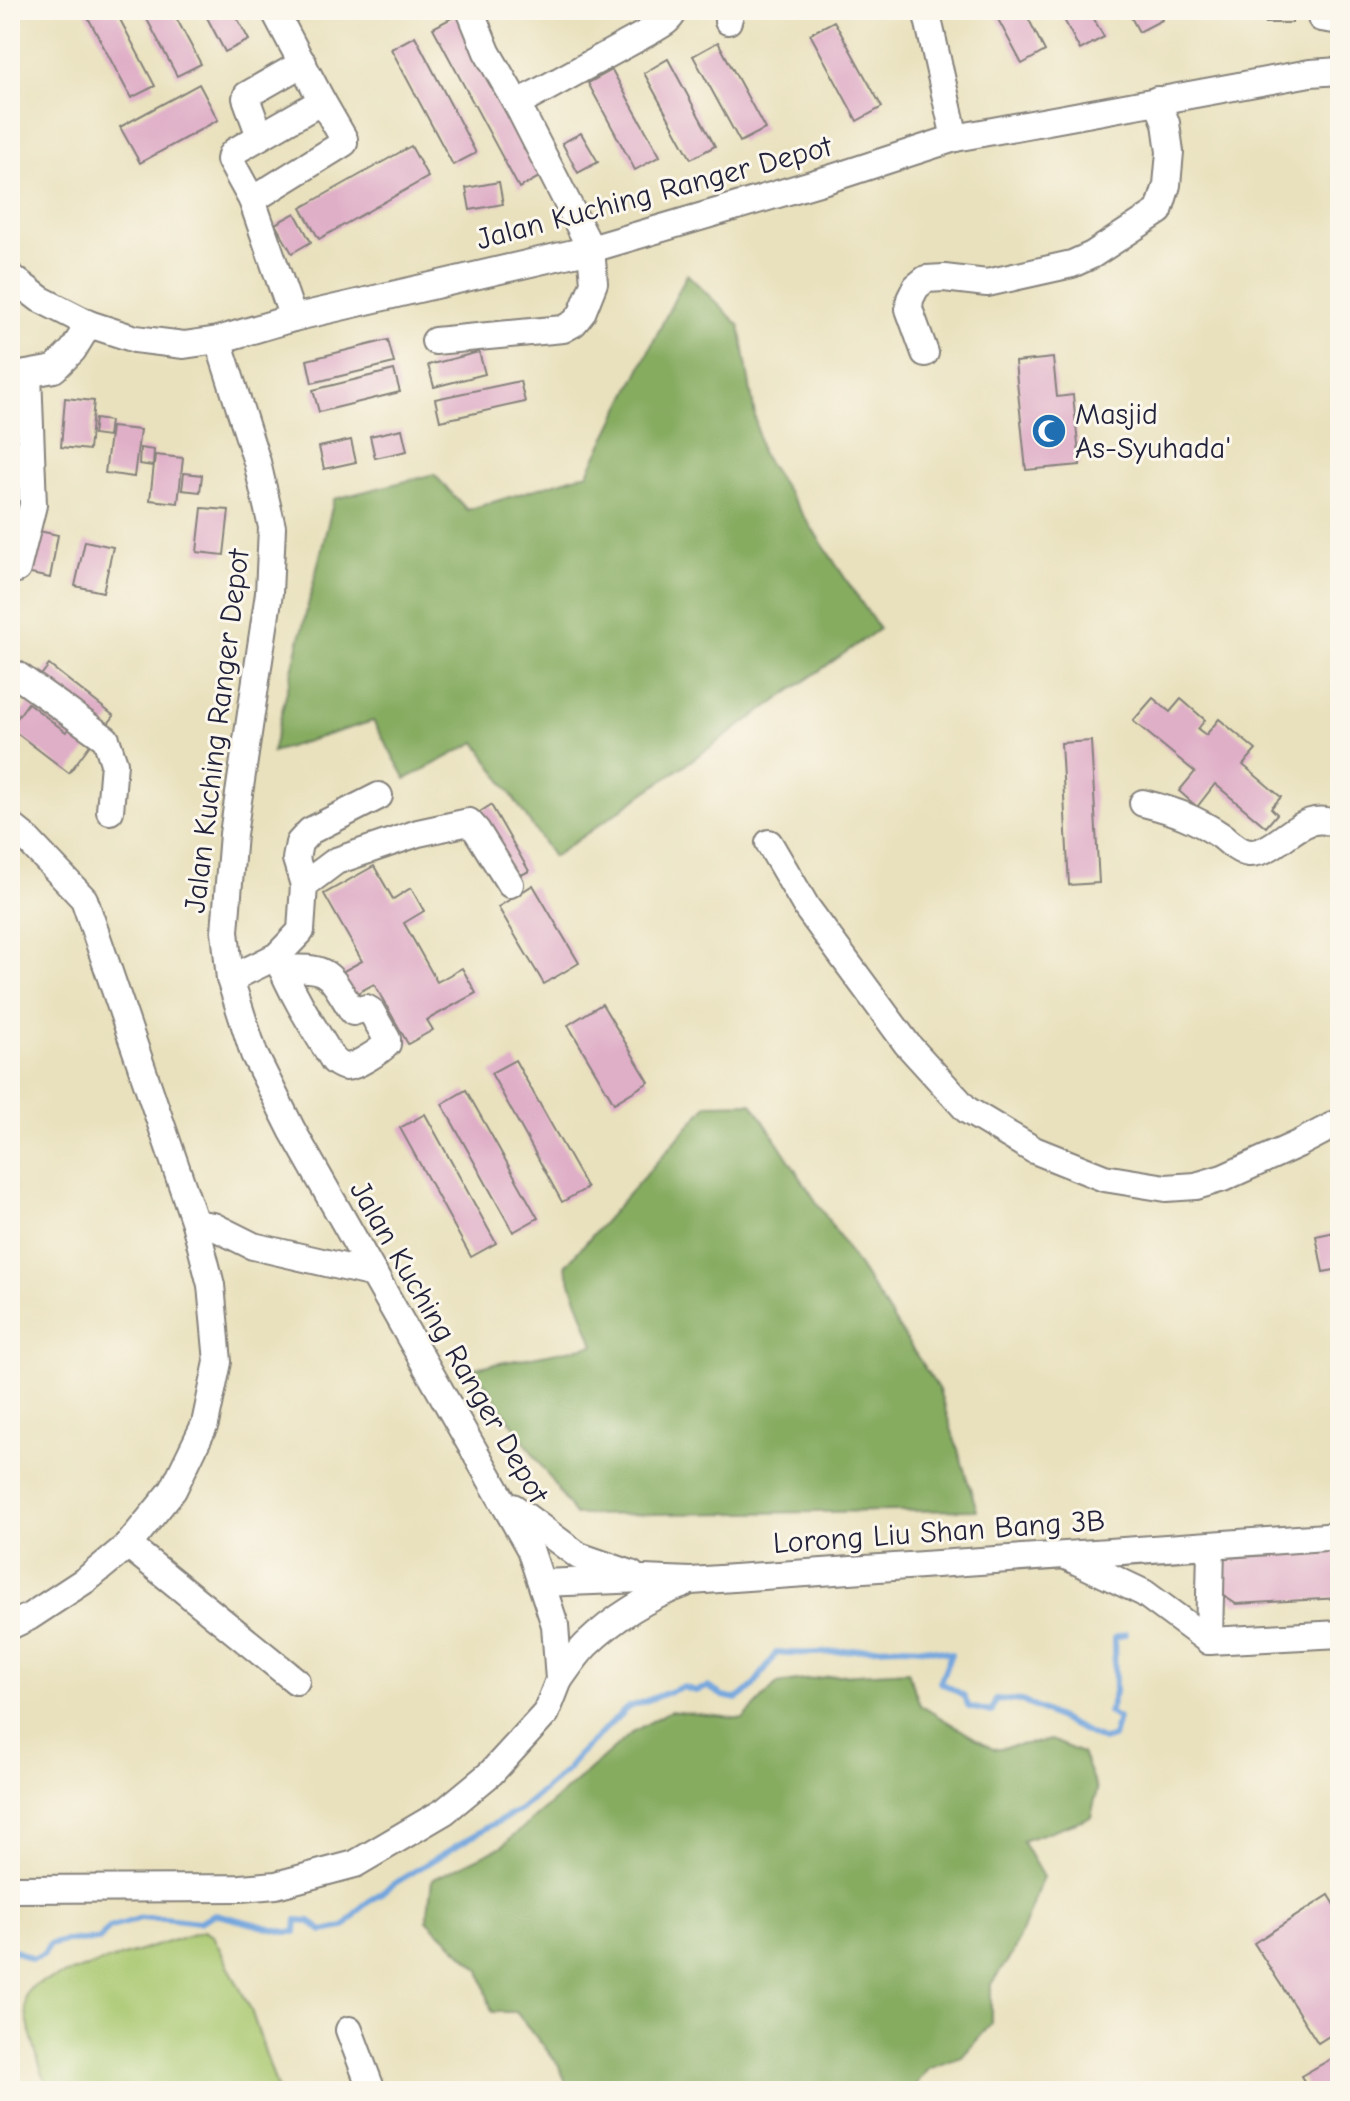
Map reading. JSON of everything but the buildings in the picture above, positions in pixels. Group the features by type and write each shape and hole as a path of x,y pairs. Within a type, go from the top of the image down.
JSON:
{"street":[{"path":"252,200 344,143 274,10"},
{"path":"435,341 563,329 574,323 582,313 594,283 591,249 487,52 470,10"},
{"path":"517,104 668,21 674,10"},
{"path":"926,10 955,138"},
{"path":"1320,10 1321,18 1340,21"},
{"path":"260,136 247,95 303,63"},
{"name":"Jalan Kuching Ranger Depot","path":"10,1889 241,1888 276,1885 355,1864 445,1811 491,1773 546,1713 559,1680 555,1625 530,1549 292,1130 254,1054 230,979 225,931 233,834 269,593 272,527 257,462 218,340 293,318 591,249 829,179 955,138 1310,73 1340,71"},
{"path":"925,353 909,309 916,287 926,279 987,283 1072,264 1092,255 1159,211 1167,185 1170,152 1166,123 1157,100"},
{"path":"293,318 252,200 230,160 235,151 322,101"},
{"path":"10,276 40,299 89,324 135,339 184,345 218,340"},
{"path":"17,569 33,505 19,375 54,369 73,350 89,324"},
{"path":"10,672 106,739 114,763 110,811"},
{"path":"279,962 301,931 304,885 296,859 299,843 310,831 379,796"},
{"path":"1143,803 1180,813 1248,853 1265,849 1310,822 1330,821 1340,826"},
{"path":"304,885 336,861 418,833 469,822 510,884"},
{"path":"10,825 84,899 195,1223 211,1285 218,1362 205,1424 173,1490 128,1545 87,1579 10,1626"},
{"path":"769,843 807,908 907,1044 967,1110 1034,1150 1104,1178 1166,1188 1196,1186 1223,1178 1340,1122"},
{"path":"230,979 279,962 321,970 331,978 353,1012"},
{"path":"279,962 317,1032 334,1061 349,1067 387,1044 371,1011 366,1008 317,1032"},
{"path":"195,1223 213,1226 253,1246 374,1274"},
{"path":"501,1497 579,1556 644,1579"},
{"name":"Lorong Liu Shan Bang 3B","path":"542,1583 644,1579 691,1581 1340,1536"},
{"path":"128,1545 296,1681"},
{"path":"1209,1641 1211,1546"},
{"path":"1064,1556 1144,1593 1209,1641 1340,1634"},
{"path":"559,1680 584,1646 614,1620 661,1592 691,1581"},
{"path":"349,2030 372,2091"}],"green space":[{"path":"687,274 740,326 761,452 879,629 553,857 476,742 406,779 373,721 272,752 334,499 434,474 467,510 588,473"},
{"path":"752,1103 939,1390 977,1510 575,1515 474,1368 594,1345 565,1266 708,1104"},
{"path":"908,1671 920,1705 993,1749 1051,1740 1082,1753 1097,1790 1091,1817 1022,1841 1043,1877 1013,1953 991,1984 991,2024 962,2057 928,2069 911,2091 570,2091 558,2064 516,2012 492,2012 480,1970 427,1920 432,1880 502,1846 634,1731 670,1711 743,1719 777,1684 839,1675"},
{"path":"203,1931 213,1936 251,2010 278,2091 49,2091 26,2014 29,1989 47,1980"}],"waterway":[{"path":"10,1948 32,1959 43,1955 49,1945 64,1941 99,1940 109,1928 141,1918 199,1922 215,1914 285,1932 296,1932 297,1920 309,1921 323,1931 344,1927 364,1905 395,1883 520,1810 567,1770 576,1757 627,1708 682,1687 696,1691 708,1687 723,1696 737,1699 755,1684 777,1652 821,1653 908,1647 951,1654 940,1682 963,1695 969,1707 992,1712 996,1699 1022,1701 1103,1740 1113,1737 1118,1718 1109,1713 1115,1692 1114,1638 1126,1634"}],"place":[{"name":"Masjid As-Syuhada'","path":"1049,431"}]}
